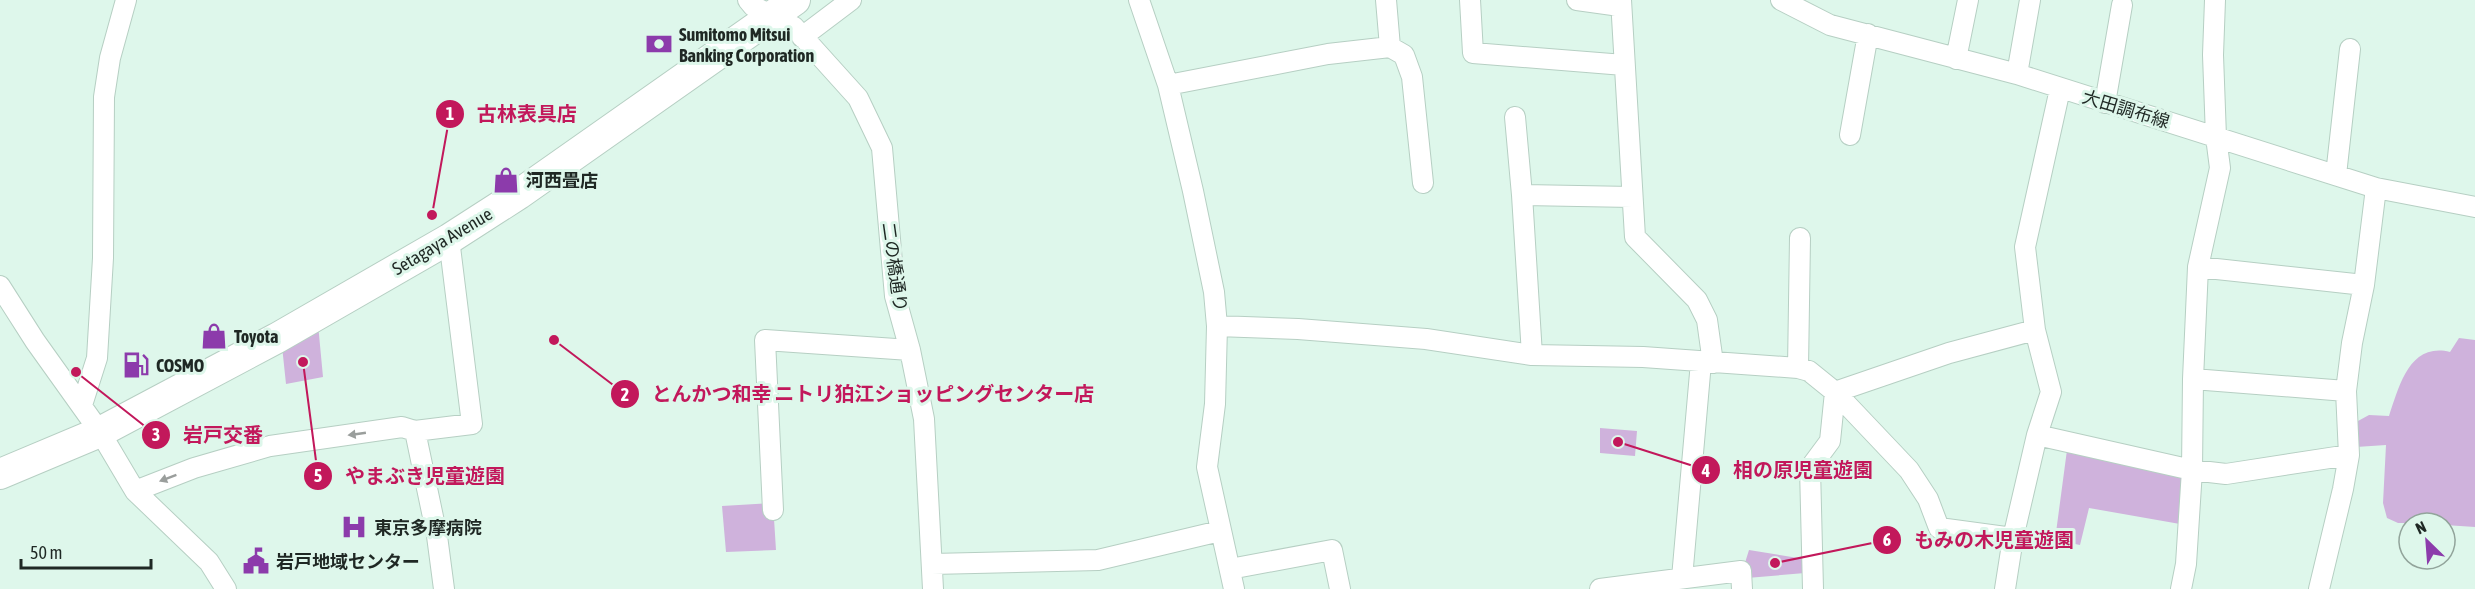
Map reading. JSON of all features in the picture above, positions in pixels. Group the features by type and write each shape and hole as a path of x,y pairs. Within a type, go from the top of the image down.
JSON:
{"main road":[{"name":"Setagaya Avenue","path":"0,474 100,432 286,333 449,239 519,194 772,5"}],"street":[{"path":"82,405 97,358 103,258 104,97 110,58 126,0"},
{"path":"802,37 850,0"},
{"path":"1139,0 1168,85 1196,202 1214,292 1217,326 1215,404 1207,467 1234,589"},
{"path":"1386,0 1390,47"},
{"path":"1470,0 1473,53 1624,65"},
{"path":"1577,0 1620,3 1635,237 1697,300 1707,320 1707,362 1682,579"},
{"name":"大田調布線","path":"1781,0 1830,25 2017,74 2376,188 2475,207"},
{"path":"1956,59 1968,0"},
{"path":"2017,74 2030,0"},
{"path":"2181,589 2186,564 2193,470 2193,379 2198,267 2220,168 2216,137 2213,55 2215,0"},
{"path":"2105,103 2122,4"},
{"name":"二の橋通り","path":"772,5 858,98 882,148 896,296 924,419 933,589"},
{"path":"1850,135 1868,34"},
{"path":"1168,85 1328,54 1390,47 1404,55 1412,77 1423,183"},
{"path":"2336,175 2350,49"},
{"path":"2005,589 2013,538 2037,435 2051,392 2035,330 2025,247 2060,89"},
{"path":"1515,117 1532,355"},
{"path":"2319,589 2349,454 2346,391 2352,343 2364,285 2376,188"},
{"path":"1522,195 1632,197"},
{"path":"1798,368 1800,238"},
{"path":"135,490 194,468 270,446 402,428 415,431 472,424 449,239"},
{"path":"2198,267 2364,285"},
{"path":"0,286 35,341 100,432 135,490 209,562 226,589"},
{"path":"1217,326 1319,330 1415,338 1532,355 1643,357 1798,368 1809,371 1835,392 1910,470 1928,499 1939,528 2013,538"},
{"path":"1835,392 1949,353 2035,330"},
{"path":"773,510 765,340 910,350"},
{"path":"2193,379 2346,391"},
{"path":"1813,589 1810,468 1830,441 1835,392"},
{"path":"415,431 444,589"},
{"path":"2037,435 2193,470 2226,474 2349,454"},
{"path":"932,564 1098,560 1220,531"},
{"path":"1230,569 1332,550 1340,589"},
{"path":"1600,589 1741,572 1742,589"}],"shaded area":[{"path":"318,324 323,377 286,384 282,346"},
{"path":"2459,338 2475,340 2475,527 2457,526 2457,511 2397,511 2397,523 2387,518 2383,503 2386,445 2356,447 2358,421 2369,415 2389,416 2402,380 2415,360 2436,351 2450,352"},
{"path":"1600,428 1637,431 1635,456 1600,453"},
{"path":"2067,450 2186,474 2180,524 2089,508 2080,545 2055,540"},
{"path":"773,503 776,550 726,552 722,506"},
{"path":"1749,550 1804,559 1805,573 1747,578 1744,566"}],"place":[{"name":"Sumitomo Mitsui Banking Corporation","path":"659,44"},
{"name":"河西畳店","path":"506,180"},
{"name":"古林表具店","path":"432,215"},
{"name":"Toyota","path":"214,336"},
{"name":"とんかつ和幸 ニトリ狛江ショッピングセンター店","path":"554,340"},
{"name":"やまぶき児童遊園","path":"303,362"},
{"name":"COSMO","path":"136,365"},
{"name":"岩戸交番","path":"76,372"},
{"name":"相の原児童遊園","path":"1618,442"},
{"name":"東京多摩病院","path":"354,527"},
{"name":"岩戸地域センター","path":"256,561"},
{"name":"もみの木児童遊園","path":"1775,563"}]}
